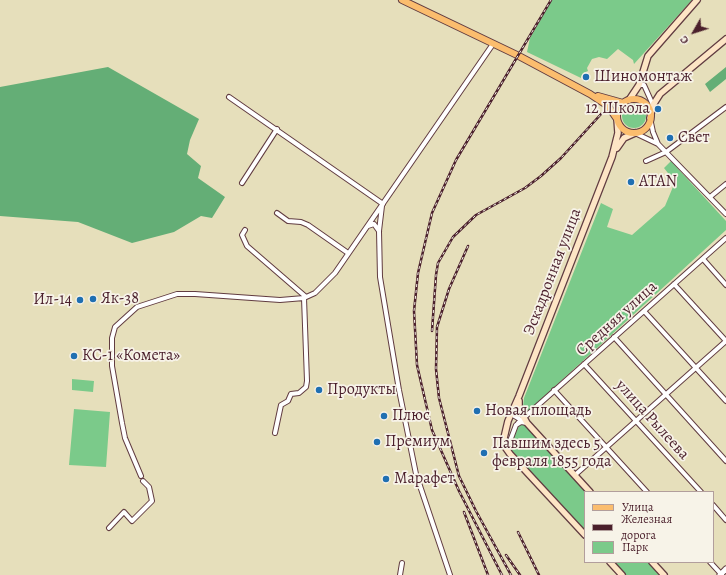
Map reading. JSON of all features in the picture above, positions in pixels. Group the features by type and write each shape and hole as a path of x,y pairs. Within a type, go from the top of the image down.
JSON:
{"main road":[{"path":"402,0 494,44 590,94 608,106 624,129 635,133"},
{"path":"612,157 618,133 618,110 639,85 648,56 697,0"},
{"path":"612,157 621,140 646,128 653,105 660,94 726,39"},
{"path":"590,94 614,102 638,100 647,105 650,118"},
{"name":"Эскадронная улица","path":"507,449 504,438 511,414 612,157"},
{"path":"519,396 518,405 523,421 589,491"},
{"path":"507,449 584,534"},
{"path":"611,563 622,575"},
{"path":"653,563 664,575"}],"street":[{"path":"141,476 125,438 112,366 112,338 115,328 120,321 141,305 177,294 198,294 280,300 305,298 315,293 335,273 494,44"},
{"path":"639,85 644,85 653,105"},
{"path":"229,97 383,204"},
{"path":"646,161 666,152 726,107"},
{"path":"650,118 653,132 658,144"},
{"path":"242,183 277,130"},
{"path":"635,133 658,144 726,214"},
{"path":"710,197 726,184"},
{"path":"383,204 379,231 380,277 386,318 415,470 450,575"},
{"path":"276,213 288,221 301,222 348,253"},
{"path":"366,228 374,224 379,231"},
{"path":"245,230 242,235 246,246 305,298 308,381 306,387 299,393 291,394 288,401 281,406 275,433"},
{"name":"Средняя улица","path":"523,421 554,390 726,239"},
{"path":"703,259 726,285"},
{"path":"575,475 726,341 674,284"},
{"path":"644,311 726,401"},
{"path":"614,337 726,461"},
{"name":"улица Рылеева","path":"584,364 700,491"},
{"path":"554,390 646,491"},
{"path":"507,449 523,421 511,414"},
{"path":"110,528 124,512 132,521 152,501 149,487 143,481"},
{"path":"714,506 726,520"},
{"path":"400,575 402,562"},
{"path":"711,563 721,575 726,569"}],"green space":[{"path":"552,0 692,0 634,64 633,60 618,49 607,59 599,57 592,59 587,68 588,71 583,73 581,78 527,52 530,38"},
{"path":"108,67 199,119 190,140 187,154 201,166 198,178 225,197 212,218 201,216 174,232 132,243 78,222 0,216 0,87"},
{"path":"726,67 726,79 710,92 705,84"},
{"path":"629,104 639,104 646,111 646,121 639,128 629,128 622,121 622,111"},
{"path":"671,161 726,221 726,230 527,412 523,407 524,398 601,203 613,209 607,227 632,235 665,206 675,182 664,168"},
{"path":"72,379 94,381 93,392 72,390"},
{"path":"74,409 110,412 106,467 69,465"},
{"path":"522,424 525,425 585,491 584,530 511,450 510,445 518,426"},
{"path":"614,563 650,563 660,575 625,575"}],"railway":[{"path":"502,575 459,491 432,430 417,365 414,311 418,273 432,213 456,160 551,0"},
{"path":"432,331 438,263 453,237 476,215 525,188 541,176 561,158 602,113"},
{"path":"468,246 449,289 437,327 436,369 439,398 459,476 476,511 511,575"},
{"path":"464,512 488,575"},
{"path":"518,532 539,575"},
{"path":"506,555 520,575"}],"place":[{"name":"Шиномонтаж","path":"586,77"},
{"name":"12 Школа","path":"658,109"},
{"name":"Свет","path":"670,138"},
{"name":"ATAN","path":"631,182"},
{"name":"Як-38","path":"93,299"},
{"name":"Ил-14","path":"80,300"},
{"name":"КС-1 «Комета»","path":"74,356"},
{"name":"Продукты","path":"319,390"},
{"name":"Новая площадь","path":"477,411"},
{"name":"Плюс","path":"384,416"},
{"name":"Премиум","path":"377,442"},
{"name":"Павшим здесь 5 февраля 1855 года","path":"484,453"},
{"name":"Марафет","path":"386,479"}]}
